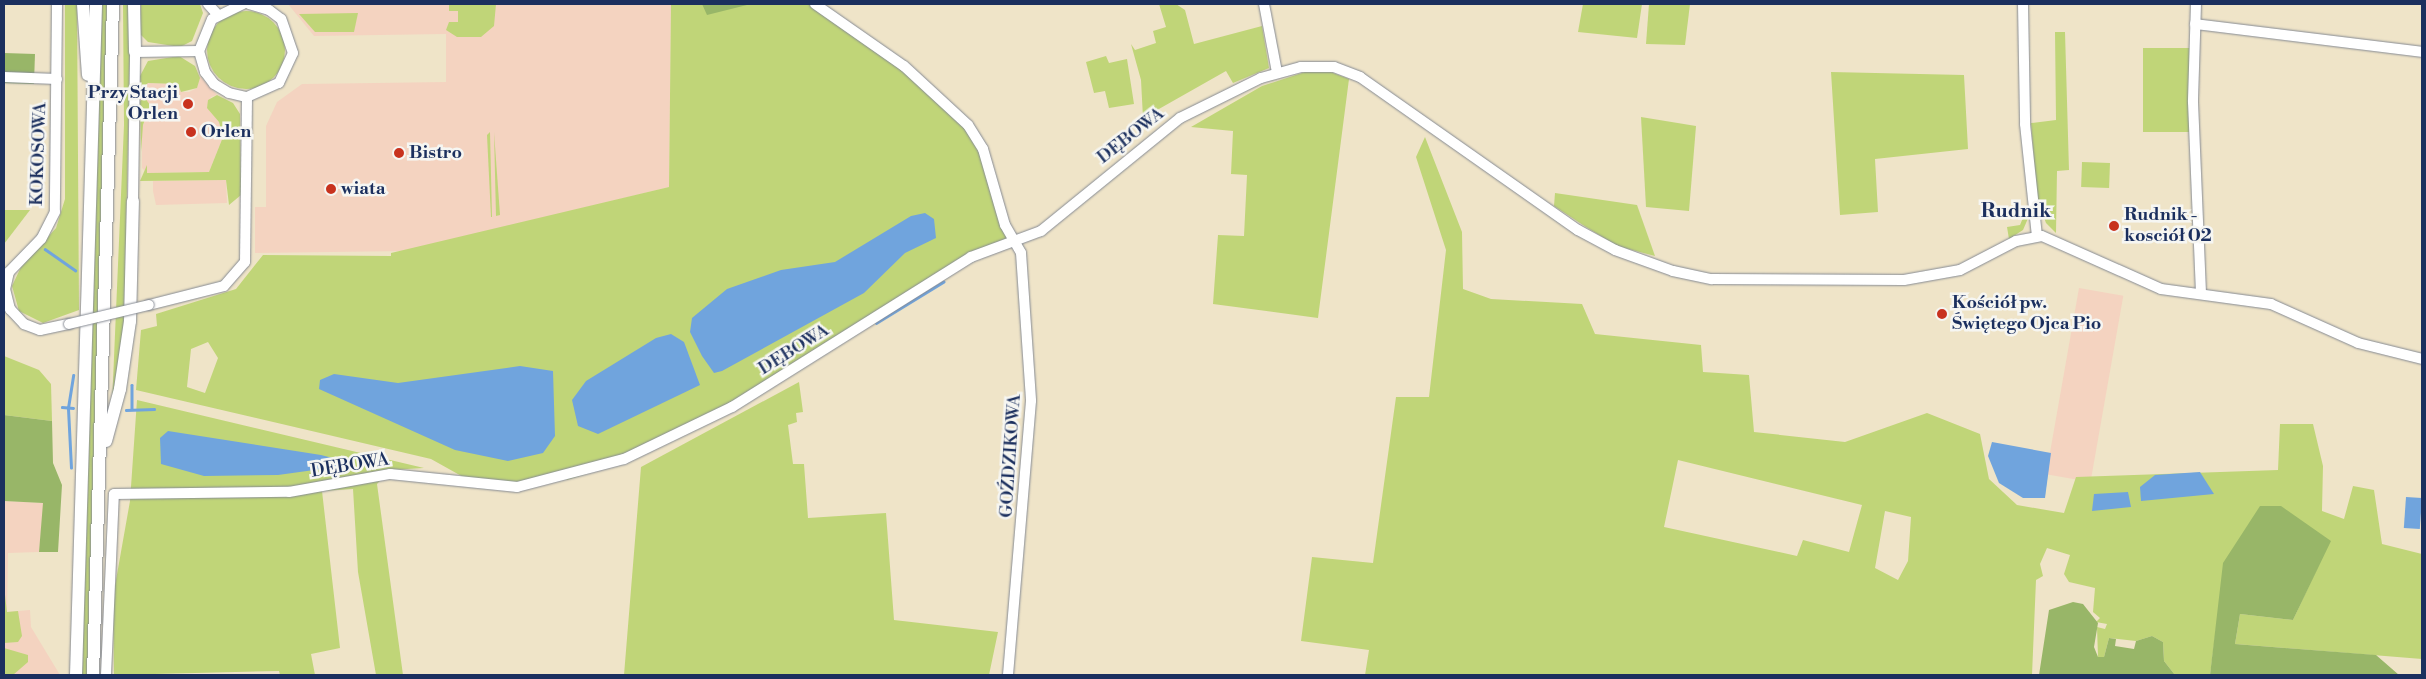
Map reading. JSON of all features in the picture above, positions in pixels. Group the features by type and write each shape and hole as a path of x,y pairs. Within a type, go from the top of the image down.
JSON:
{"main road":[{"path":"83,4 93,114"},
{"path":"76,675 96,4"},
{"path":"93,675 101,458 113,4"},
{"path":"134,4 135,52"},
{"path":"101,458 120,388 130,321 133,201"}],"street":[{"name":"KOKOSOWA","path":"57,4 58,79 55,212 41,239 9,272 5,289 10,309 24,324 40,330 224,286 245,262 247,97"},
{"path":"208,4 217,14"},
{"path":"242,4 217,14 203,33 199,51 202,65 214,84 229,93 247,97 279,82 293,53 281,20 249,4"},
{"name":"GOŹDZIKOWA","path":"815,4 904,66 968,125 983,149 1024,268 1031,401 1008,675"},
{"path":"1264,4 1277,72"},
{"path":"2023,4 2026,134 2037,236 2146,283 2201,294 2271,304 2350,341 2422,359"},
{"path":"2196,4 2201,294"},
{"path":"2195,24 2422,52"},
{"path":"133,201 135,52 199,51"},
{"name":"DĘBOWA","path":"106,675 114,494 289,492 390,474 487,487 548,482 624,458 713,418 971,256 1014,241 1050,225 1180,118 1277,72 1308,66 1341,69 1378,88 1418,119 1587,236 1658,267 1699,277 1911,279 1960,270 2016,241 2037,236"},
{"path":"4,77 58,79"}],"shaded area":[{"path":"288,4 671,4 669,187 407,251 255,253 255,207 266,207 266,126 277,102 302,84 446,82 446,34 314,36"},
{"path":"199,75 217,95 211,97 207,107 219,122 223,137 209,172 147,173 142,168 142,128 150,105 143,98 140,101 140,85 146,89 147,83 179,84 181,92 189,92 197,88"},
{"path":"226,180 227,203 156,205 153,181"},
{"path":"2079,288 2123,296 2090,482 2046,474"},
{"path":"4,501 44,503 39,552 8,553 7,612 30,610 31,627 60,675 4,675"}],"green space":[{"path":"65,4 77,4 79,310 43,323 19,311 12,286 21,267 56,228 65,199"},
{"path":"102,4 107,4 95,501 87,675 82,675"},
{"path":"123,4 129,4 130,48 125,281 123,348 112,404 124,125"},
{"path":"141,4 200,4 203,13 192,41 180,47 148,42 139,33"},
{"path":"449,4 496,4 494,26 481,37 457,37 446,30 449,22 458,22 458,11 449,11"},
{"path":"671,4 815,4 860,35 974,132 999,198 1007,241 741,400 605,468 567,480 563,474 514,484 465,478 431,459 136,390 141,330 157,326 156,314 236,289 263,255 391,256 391,253 669,187","holes":["208,342 218,358 205,393 187,387 191,349"]},
{"path":"702,4 751,4 707,15"},
{"path":"1159,4 1176,4 1185,10 1194,44 1262,26 1269,68 1233,83 1226,71 1143,118 1141,80 1131,44 1135,50 1156,43 1153,31 1166,27"},
{"path":"1583,4 1642,4 1637,38 1578,32"},
{"path":"1649,4 1690,4 1685,45 1646,44"},
{"path":"238,11 254,11 268,17 279,28 285,42 285,58 279,72 268,83 254,89 238,89 224,83 213,72 207,58 207,42 213,28 224,17"},
{"path":"358,13 354,32 315,32 299,14"},
{"path":"2055,32 2065,32 2069,170 2057,171 2056,233 2046,223 2037,198 2031,123 2056,120"},
{"path":"2143,48 2191,48 2191,132 2143,132"},
{"path":"4,53 35,54 34,84 4,83"},
{"path":"179,56 195,66 200,78 197,88 181,92 178,84 148,83 141,89 140,76 148,61"},
{"path":"1106,56 1109,63 1127,59 1134,104 1109,108 1105,91 1094,93 1086,62"},
{"path":"1308,71 1328,71 1349,79 1318,318 1213,304 1218,235 1244,236 1247,175 1231,174 1233,131 1191,127 1262,86"},
{"path":"1831,72 1964,75 1968,149 1875,159 1878,212 1840,215"},
{"path":"217,95 233,103 240,114 241,195 229,205 226,180 140,181 147,165 147,173 209,172 223,137 219,122 207,108 208,100"},
{"path":"145,98 150,105 143,125 141,152 140,101"},
{"path":"1641,117 1696,126 1689,211 1646,207"},
{"path":"490,132 492,217 487,135"},
{"path":"494,132 500,215 496,216"},
{"path":"1425,137 1462,232 1463,289 1491,299 1582,304 1595,334 1701,345 1703,372 1749,375 1754,432 1845,442 1927,413 1980,434 1989,479 2017,505 2064,513 2076,477 2278,470 2280,424 2313,424 2323,466 2322,511 2344,519 2353,486 2374,490 2382,544 2422,554 2422,659 2235,644 2240,614 2293,620 2330,541 2216,629 2210,675 2175,675 2164,661 2163,642 2152,636 2136,641 2109,638 2104,657 2098,657 2097,627 2105,629 2107,624 2096,622 2100,618 2093,612 2095,588 2069,582 2064,574 2070,555 2047,548 2040,564 2043,576 2036,580 2032,675 1365,675 1369,650 1301,641 1312,557 1373,563 1396,397 1429,397 1446,250 1416,157","holes":["1678,460 1862,505 1849,552 1803,540 1797,556 1664,527","1885,511 1911,517 1908,561 1898,580 1875,568"]},
{"path":"2082,162 2110,163 2109,188 2081,187"},
{"path":"1555,193 1637,205 1655,256 1617,246 1586,227 1554,206"},
{"path":"4,210 30,210 4,244"},
{"path":"2025,213 2029,216 2023,230 2009,239 2007,227 2020,225"},
{"path":"4,356 39,370 51,384 52,421 4,415"},
{"path":"799,382 803,412 796,413 797,422 788,425 793,464 804,464 808,518 886,513 894,620 998,632 989,675 624,675 641,467"},
{"path":"137,400 424,468 390,470 377,484 403,675 376,675 358,572 353,489 322,491 340,648 311,654 315,675 280,675 279,671 114,675 113,597 130,501"},
{"path":"4,415 52,421 53,463 62,485 58,552 39,552 43,503 4,501"},
{"path":"2260,506 2281,506 2331,541 2293,620 2240,614 2235,644 2376,655 2399,675 2210,675 2223,563"},
{"path":"4,586 7,612 18,611 22,636 18,642 4,643"},
{"path":"2073,602 2083,604 2098,623 2094,647 2098,657 2104,657 2109,638 2116,639 2115,646 2134,649 2136,641 2152,636 2163,642 2164,661 2175,675 2039,675 2049,610"},
{"path":"4,648 28,655 28,662 13,675 4,675"}],"water":[{"path":"925,213 934,219 936,238 905,253 864,293 722,371 714,373 702,356 690,332 692,318 727,289 781,270 835,262 911,216"},
{"path":"671,334 684,342 700,385 598,434 578,426 572,400 586,381 656,338"},
{"path":"520,366 553,371 555,436 543,453 508,461 455,450 319,389 320,380 334,374 398,383"},
{"path":"168,431 321,455 340,460 343,466 278,475 204,476 161,464 160,438"},
{"path":"1992,442 2051,453 2045,498 2023,498 1999,483 1988,456"},
{"path":"2200,472 2214,494 2141,501 2140,487 2155,475"},
{"path":"2128,492 2131,507 2092,511 2094,494"},
{"path":"2406,497 2422,498 2420,529 2404,528"}],"waterway":[{"path":"45,249 75,270"},
{"path":"876,323 943,282"},
{"path":"71,468 68,408 73,375"},
{"path":"132,385 132,409"},
{"path":"62,407 73,408"},
{"path":"126,410 154,409"}],"place":[{"name":"Przy Stacji Orlen","path":"188,104"},
{"name":"Orlen","path":"191,132"},
{"name":"Bistro","path":"399,153"},
{"name":"wiata","path":"331,189"},
{"name":"Rudnik - kosciół 02","path":"2114,226"},
{"name":"Kościół pw. Świętego Ojca Pio","path":"1942,314"}],"district":[{"name":"Rudnik","path":"2016,211"}]}
